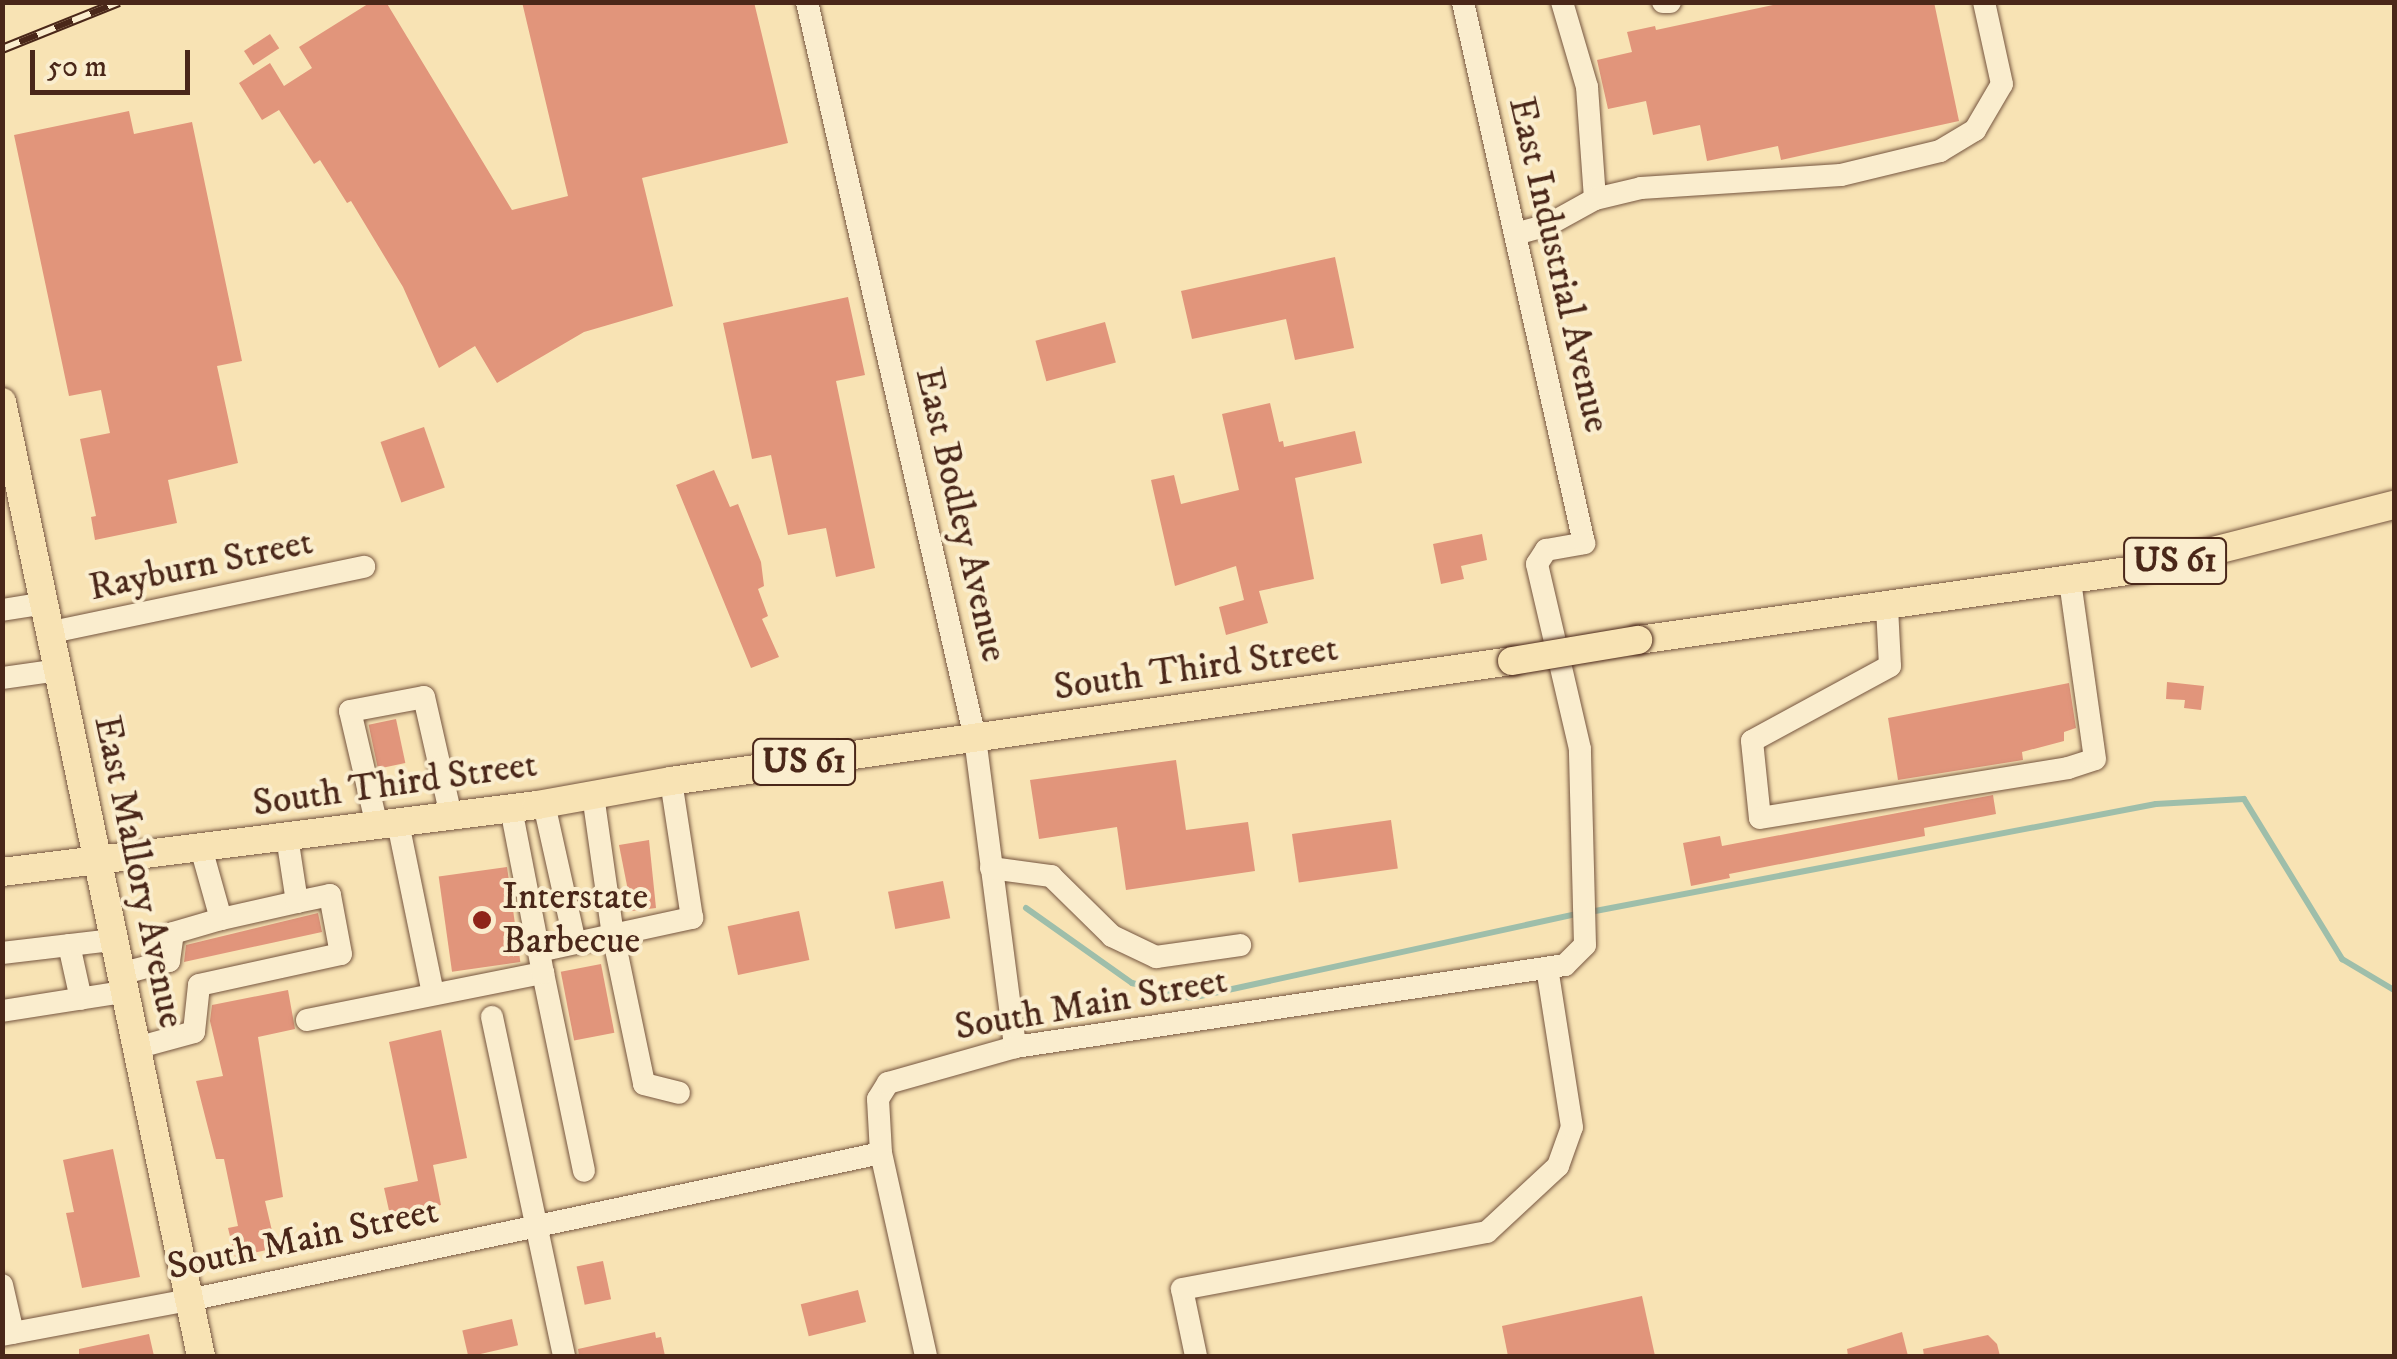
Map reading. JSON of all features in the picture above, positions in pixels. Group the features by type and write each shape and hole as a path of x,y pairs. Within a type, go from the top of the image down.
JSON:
{"main road":[{"name":"East Mallory Avenue","path":"2,402 201,1356"},
{"name":"South Third Street","path":"2,872 544,804 672,781 2142,569 2394,505"}],"street":[{"name":"East Bodley Avenue","path":"807,2 975,738 1015,1048"},
{"path":"1562,2 1587,87 1595,199"},
{"path":"1514,234 1548,225 1595,199 1641,188 1841,175 1940,151 1975,130 2002,84 1984,2"},
{"name":"East Industrial Avenue","path":"1468,4 1514,234 1584,543"},
{"name":"South Main Street","path":"8,1334 189,1300 881,1152 878,1099 888,1083 1015,1048 1564,965 1585,945 1580,750 1538,564 1546,550 1584,543"},
{"name":"Rayburn Street","path":"52,632 364,568"},
{"path":"1887,608 1890,666 1752,741 1760,818 2068,768 2095,759 2070,580"},
{"path":"2,610 46,603"},
{"path":"2,678 59,670"},
{"path":"433,994 387,825 350,711 424,698 451,816"},
{"path":"307,1020 433,994 541,962 575,943 692,918 672,781"},
{"path":"592,795 613,935 644,1084 679,1094"},
{"path":"544,804 575,943"},
{"path":"510,808 584,1171"},
{"path":"287,838 297,902"},
{"path":"201,848 221,920"},
{"path":"992,868 1050,876 1112,936 1156,956 1240,944"},
{"path":"169,962 174,933 330,895 341,954 199,986"},
{"path":"2,953 113,940"},
{"path":"69,945 81,999"},
{"path":"169,962 199,986"},
{"path":"2,1011 81,999 169,962"},
{"path":"1196,1356 1182,1288 1487,1232 1558,1166 1572,1127 1547,968"},
{"path":"136,1048 194,1032 199,986"},
{"path":"492,1017 564,1356"},
{"path":"881,1152 926,1356"},
{"path":"2,1285 8,1334"}],"building":[{"path":"371,2 386,2 512,210 568,196 522,2 754,2 788,143 642,178 673,306 584,332 497,383 475,346 439,368 403,287 351,201 347,203 320,160 314,164 279,110 262,120 239,83 270,63 284,86 312,68 299,47"},
{"path":"1787,2 1934,2 1959,121 1781,160 1778,146 1707,161 1700,125 1653,135 1646,101 1608,109 1597,60 1632,52 1627,32 1655,26 1656,30"},
{"path":"270,34 279,48 253,65 244,51"},
{"path":"129,111 134,134 192,122 242,361 217,366 238,463 168,480 177,523 95,540 91,517 96,516 80,439 110,433 101,390 69,396 14,135"},
{"path":"1335,257 1354,348 1295,360 1286,319 1192,339 1181,291"},
{"path":"848,297 865,375 836,381 875,568 836,577 826,528 788,535 771,455 752,459 723,323"},
{"path":"1105,322 1116,363 1046,381 1035,341"},
{"path":"1270,403 1279,442 1283,441 1284,447 1355,431 1362,463 1295,478 1314,579 1259,591 1268,623 1226,635 1219,607 1244,600 1236,566 1175,586 1151,480 1174,475 1181,504 1239,490 1222,414"},
{"path":"424,427 445,488 401,502 381,442"},
{"path":"714,470 730,507 738,504 761,562 764,586 758,589 768,616 762,619 779,657 751,668 676,485"},
{"path":"1482,534 1487,560 1461,566 1464,579 1441,584 1433,544"},
{"path":"2167,682 2204,686 2201,710 2184,708 2185,700 2166,699"},
{"path":"2069,683 2076,728 2064,732 2064,741 2022,752 2023,760 1898,780 1888,718"},
{"path":"396,719 405,763 378,769 369,725"},
{"path":"1176,760 1186,830 1248,822 1255,871 1126,890 1117,827 1039,839 1030,780"},
{"path":"1993,795 1996,814 1924,828 1925,836 1729,874 1730,878 1691,886 1683,843 1720,836 1722,846"},
{"path":"1391,820 1398,869 1299,882 1292,834"},
{"path":"649,840 656,908 632,911 619,845"},
{"path":"507,867 520,962 452,972 439,877"},
{"path":"943,881 950,918 895,929 888,892"},
{"path":"799,911 809,960 738,975 728,926"},
{"path":"318,913 322,932 184,962 186,945"},
{"path":"601,964 614,1033 574,1041 561,972"},
{"path":"288,990 295,1029 258,1037 283,1197 265,1201 276,1248 235,1257 228,1228 238,1226 224,1159 216,1159 196,1081 223,1076 210,1021 212,1005"},
{"path":"441,1030 467,1158 433,1165 441,1205 390,1215 384,1188 418,1181 389,1042"},
{"path":"113,1149 140,1277 82,1288 66,1213 74,1212 63,1160"},
{"path":"603,1261 611,1299 585,1305 577,1267"},
{"path":"858,1290 866,1322 809,1336 801,1304"},
{"path":"1642,1296 1655,1356 1508,1356 1502,1326"},
{"path":"512,1319 518,1345 468,1356 462,1330"},
{"path":"655,1332 656,1338 661,1337 665,1356 579,1356 578,1349"},
{"path":"1902,1332 1908,1356 1848,1356 1847,1349"},
{"path":"149,1334 154,1356 79,1356 79,1349"},
{"path":"1988,1335 1997,1344 2000,1356 1924,1356 1923,1349"}],"waterway":[{"path":"1590,912 2156,804 2244,799 2342,959 2394,990"},
{"path":"1026,908 1132,983 1191,998 1577,914"}],"railway":[{"path":"2,49 119,2"}],"place":[{"name":"Interstate Barbecue","path":"482,920"}]}
